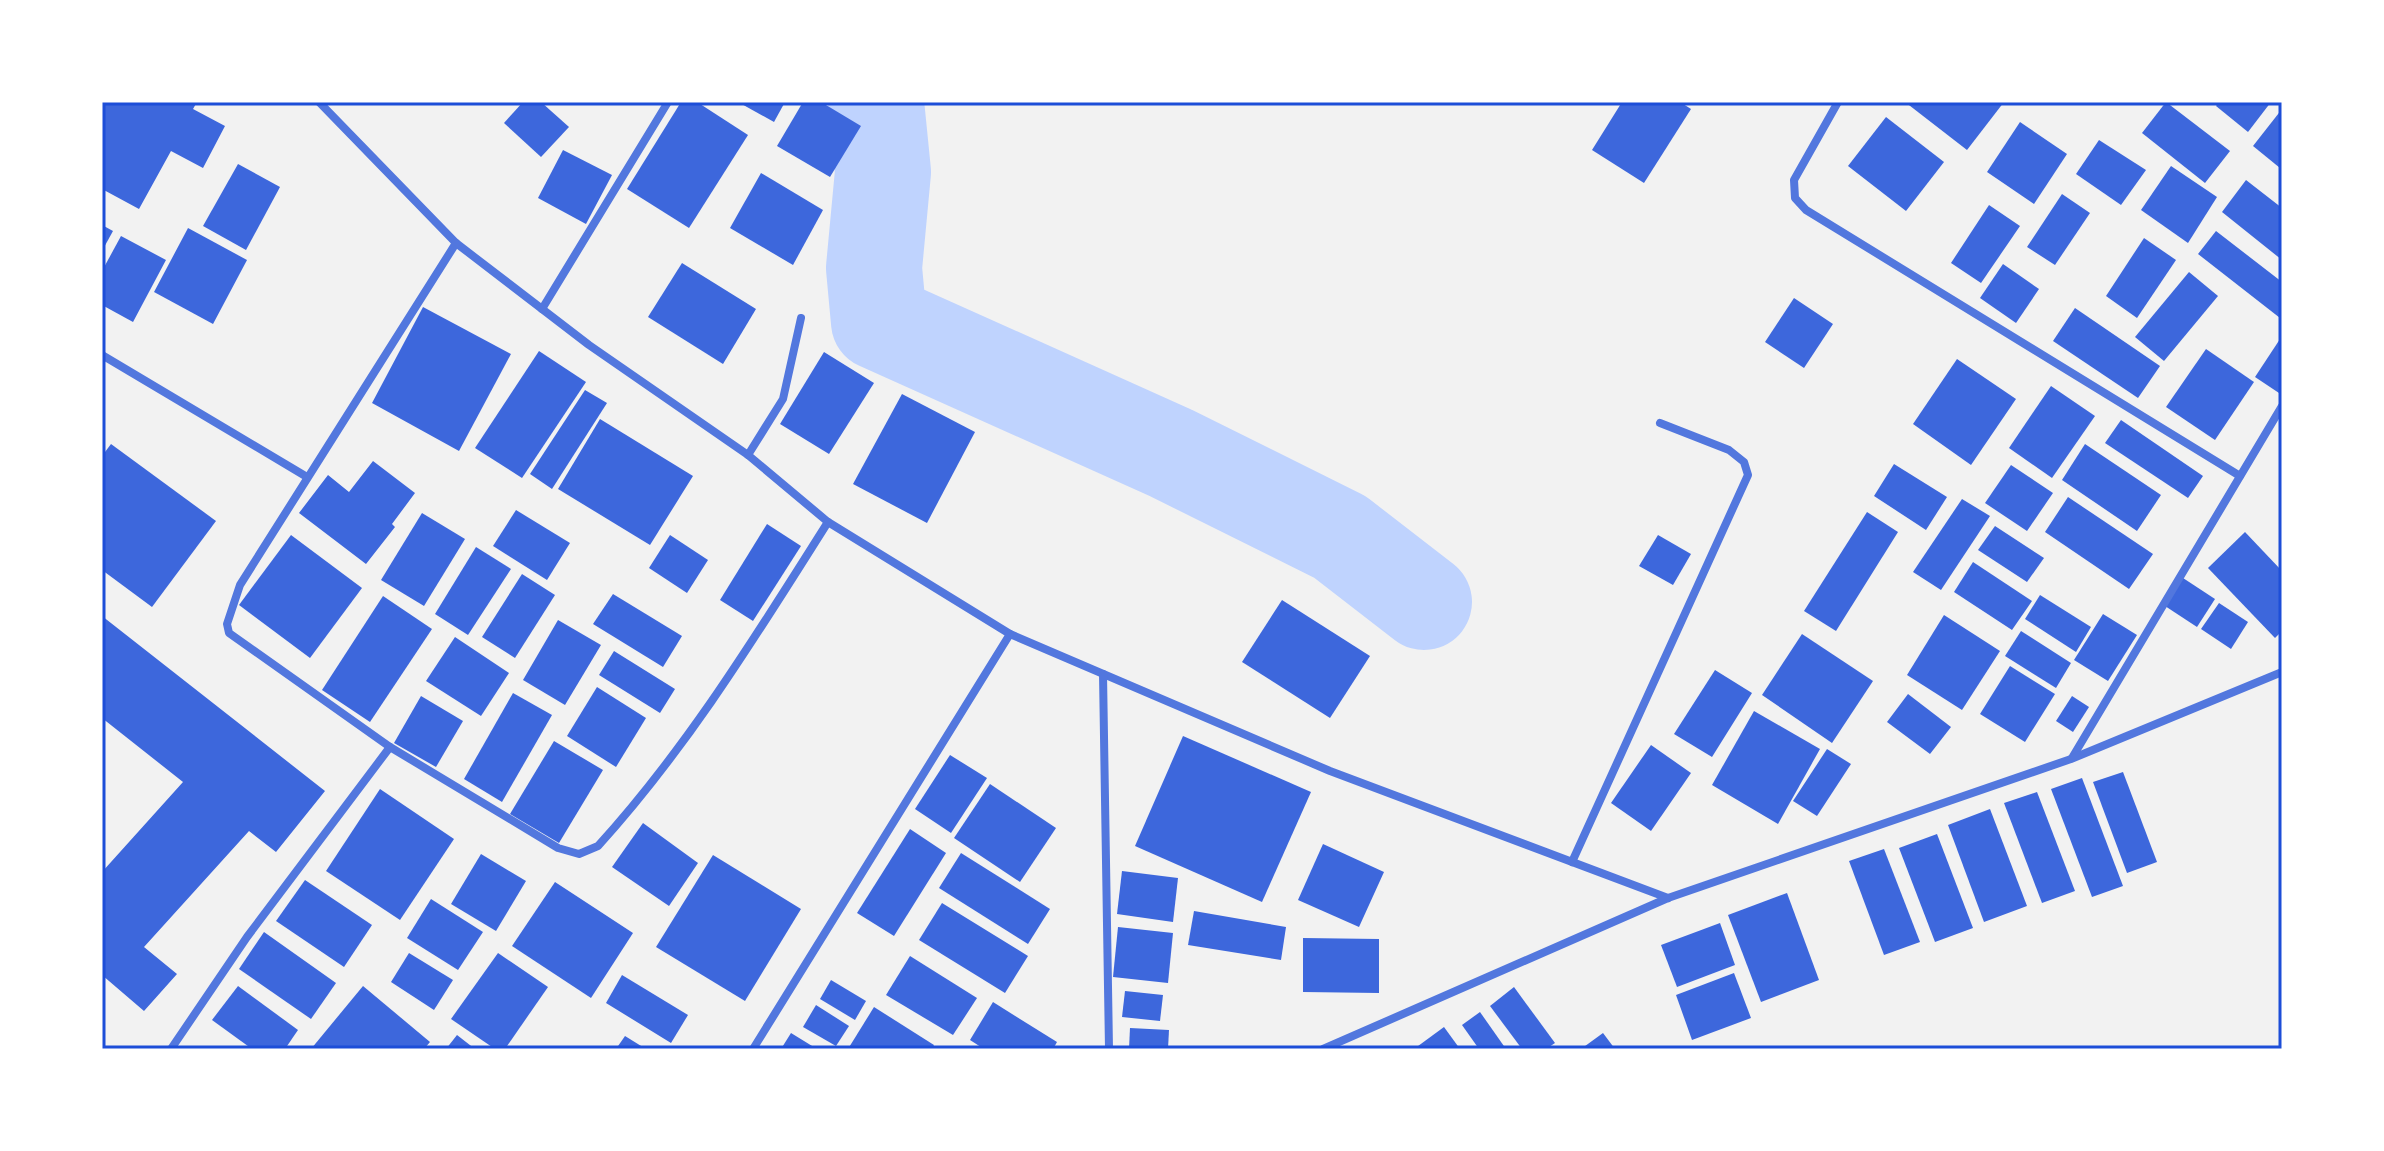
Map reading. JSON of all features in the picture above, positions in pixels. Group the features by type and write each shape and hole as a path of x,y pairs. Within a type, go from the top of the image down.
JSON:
{"street":[{"path":"319,102 456,243 589,345 748,455 828,522 1010,634 1330,771 1668,898"},
{"path":"542,309 668,102"},
{"path":"1838,102 1794,180 1795,198 1806,210 2240,476"},
{"path":"456,243 240,585 227,624 229,633 390,747 558,848 579,854 598,846 619,822 723,688 828,522"},
{"path":"748,455 783,399 801,318"},
{"path":"102,355 307,477"},
{"path":"2071,759 2282,406"},
{"path":"1572,862 1748,475 1744,462 1729,450 1660,423"},
{"path":"753,1049 1010,634"},
{"path":"1323,1049 1668,898 2071,759 2282,672"},
{"path":"1103,674 1109,1049"},
{"path":"171,1049 247,937 390,747"}],"building":[{"path":"102,102 197,102 193,109 225,126 203,168 171,151 139,209 102,189"},
{"path":"523,102 541,102 569,127 541,157 504,123"},
{"path":"681,102 697,102 748,135 689,228 627,189"},
{"path":"738,102 785,102 774,122"},
{"path":"803,102 821,102 861,126 830,177 777,146"},
{"path":"1622,102 1680,102 1691,109 1644,183 1592,150"},
{"path":"1905,102 2004,102 1967,150"},
{"path":"2166,102 2230,151 2205,183 2142,133"},
{"path":"2219,102 2271,102 2248,132 2216,106"},
{"path":"2282,109 2282,164 2280,168 2253,146"},
{"path":"1886,117 1944,162 1906,211 1848,166"},
{"path":"2020,122 2067,154 2034,204 1987,172"},
{"path":"2099,140 2146,170 2121,205 2076,174"},
{"path":"563,150 612,175 586,224 538,198"},
{"path":"238,164 280,187 246,250 203,226"},
{"path":"2171,166 2217,197 2188,243 2141,210"},
{"path":"761,173 823,210 793,265 730,228"},
{"path":"2246,180 2282,208 2282,260 2222,212"},
{"path":"2062,194 2090,213 2055,265 2027,247"},
{"path":"1989,205 2020,226 1981,283 1951,263"},
{"path":"102,225 113,231 102,251"},
{"path":"188,228 247,260 213,324 154,292"},
{"path":"2216,231 2282,282 2280,318 2198,254"},
{"path":"121,236 166,260 133,322 102,305 102,271"},
{"path":"2144,238 2176,260 2137,318 2106,296"},
{"path":"682,263 756,309 723,364 648,317"},
{"path":"2003,264 2039,289 2016,323 1980,298"},
{"path":"2189,272 2218,296 2164,361 2135,337"},
{"path":"1794,298 1833,324 1804,368 1765,342"},
{"path":"423,307 511,354 459,451 372,403"},
{"path":"2075,308 2160,366 2138,398 2053,341"},
{"path":"2282,336 2282,388 2279,393 2255,377"},
{"path":"2206,349 2254,382 2215,440 2166,407"},
{"path":"539,351 586,382 522,478 475,448"},
{"path":"824,352 874,383 829,454 780,424"},
{"path":"1957,359 2016,399 1971,465 1913,424"},
{"path":"2051,386 2095,416 2052,478 2009,448"},
{"path":"585,390 607,403 552,489 530,474"},
{"path":"902,394 975,432 927,523 853,484"},
{"path":"600,419 693,476 650,545 558,489"},
{"path":"2121,420 2203,476 2188,498 2105,443"},
{"path":"111,444 216,521 152,607 102,570 102,456"},
{"path":"2085,444 2161,495 2137,531 2062,480"},
{"path":"373,461 415,493 392,524 395,527 366,564 299,513 328,475 349,492"},
{"path":"1894,464 1947,497 1926,530 1874,496"},
{"path":"2011,465 2053,493 2027,531 1985,503"},
{"path":"2068,497 2153,554 2129,589 2045,532"},
{"path":"1962,499 1990,516 1941,590 1913,572"},
{"path":"516,510 570,543 547,580 493,546"},
{"path":"1867,512 1898,532 1836,631 1804,611"},
{"path":"422,513 465,539 424,606 381,580"},
{"path":"767,524 801,546 753,621 720,600"},
{"path":"1995,526 2044,558 2027,582 1978,550"},
{"path":"2245,532 2282,571 2282,631 2275,638 2208,568"},
{"path":"291,535 362,588 310,658 239,605"},
{"path":"670,535 708,560 687,593 649,568"},
{"path":"1658,535 1691,554 1673,585 1639,566"},
{"path":"476,547 511,569 468,635 435,614"},
{"path":"1973,562 2032,601 2012,630 1954,592"},
{"path":"522,574 555,595 515,658 482,637"},
{"path":"2183,578 2215,599 2197,627 2165,606"},
{"path":"613,594 682,636 663,667 593,624"},
{"path":"2040,595 2091,627 2076,652 2025,619"},
{"path":"383,596 432,629 370,722 322,690"},
{"path":"1282,600 1370,656 1330,718 1242,662"},
{"path":"2219,603 2248,622 2231,649 2201,629"},
{"path":"2103,614 2137,635 2108,681 2074,660"},
{"path":"1944,615 2000,651 1962,710 1907,675"},
{"path":"102,616 325,791 276,852 249,831 144,947 177,974 144,1011 102,975 102,872 183,782 102,718"},
{"path":"558,620 601,645 565,705 523,680"},
{"path":"2021,631 2071,663 2056,688 2005,656"},
{"path":"1802,634 1873,681 1832,743 1762,695"},
{"path":"455,637 509,673 481,716 426,681"},
{"path":"614,651 675,689 660,713 599,675"},
{"path":"2010,666 2055,694 2025,742 1980,714"},
{"path":"1715,670 1752,693 1712,757 1674,734"},
{"path":"597,687 646,718 616,767 567,736"},
{"path":"513,693 552,715 502,802 464,779"},
{"path":"1908,694 1951,727 1930,754 1887,722"},
{"path":"421,696 463,721 436,767 394,743"},
{"path":"2072,696 2089,707 2073,732 2056,721"},
{"path":"1754,711 1820,749 1778,824 1712,785"},
{"path":"1183,736 1311,792 1262,902 1135,846"},
{"path":"554,741 603,770 559,843 510,814"},
{"path":"1651,745 1691,773 1651,831 1611,803"},
{"path":"1827,749 1851,764 1817,816 1793,801"},
{"path":"950,755 987,778 951,833 915,809"},
{"path":"2123,772 2157,862 2127,873 2093,782"},
{"path":"2082,778 2123,886 2092,897 2051,789"},
{"path":"990,784 1056,828 1020,882 954,838"},
{"path":"380,789 454,839 400,920 326,871"},
{"path":"2037,792 2075,891 2042,903 2004,803"},
{"path":"1990,809 2027,906 1984,922 1948,825"},
{"path":"643,823 698,863 669,906 612,867"},
{"path":"910,829 946,853 894,936 857,913"},
{"path":"1937,834 1973,928 1935,942 1899,848"},
{"path":"1323,844 1384,872 1359,927 1298,900"},
{"path":"1884,849 1920,942 1884,955 1849,861"},
{"path":"961,853 1050,909 1028,944 939,888"},
{"path":"481,854 526,881 496,931 451,904"},
{"path":"713,855 801,909 745,1001 656,947"},
{"path":"1122,871 1178,878 1173,922 1117,914"},
{"path":"305,880 372,925 344,967 276,921"},
{"path":"555,882 633,933 591,998 512,946"},
{"path":"1787,893 1819,980 1761,1002 1728,915"},
{"path":"431,899 483,932 458,970 407,938"},
{"path":"942,903 1028,956 1005,993 919,940"},
{"path":"1194,911 1286,927 1281,960 1188,945"},
{"path":"1720,923 1735,965 1677,987 1661,945"},
{"path":"1118,927 1173,933 1168,983 1113,977"},
{"path":"264,932 336,983 311,1019 239,969"},
{"path":"1303,938 1379,939 1379,993 1303,992"},
{"path":"409,953 453,980 434,1010 391,982"},
{"path":"498,953 548,987 505,1049 495,1049 451,1019"},
{"path":"910,956 977,998 953,1035 886,995"},
{"path":"1734,973 1751,1018 1692,1040 1676,995"},
{"path":"622,975 688,1015 671,1043 606,1003"},
{"path":"831,980 866,1001 855,1020 820,999"},
{"path":"238,986 298,1030 285,1049 252,1049 212,1020"},
{"path":"363,986 430,1042 424,1049 311,1049"},
{"path":"1514,987 1555,1043 1546,1049 1522,1049 1490,1006"},
{"path":"1125,991 1163,995 1160,1021 1122,1017"},
{"path":"993,1002 1057,1042 1053,1049 984,1049 970,1040"},
{"path":"816,1005 849,1026 836,1046 803,1027"},
{"path":"874,1007 934,1045 932,1049 848,1049"},
{"path":"1480,1012 1506,1049 1479,1049 1462,1025"},
{"path":"1444,1027 1460,1049 1414,1049"},
{"path":"1130,1028 1169,1030 1168,1049 1129,1049"},
{"path":"791,1033 817,1049 781,1049"},
{"path":"1603,1033 1615,1049 1581,1049"},
{"path":"457,1035 475,1049 446,1049"},
{"path":"625,1036 646,1049 616,1049"}],"waterway":[{"path":"876,102 883,172 874,268 879,322 1171,453 1340,537 1424,602"}]}
